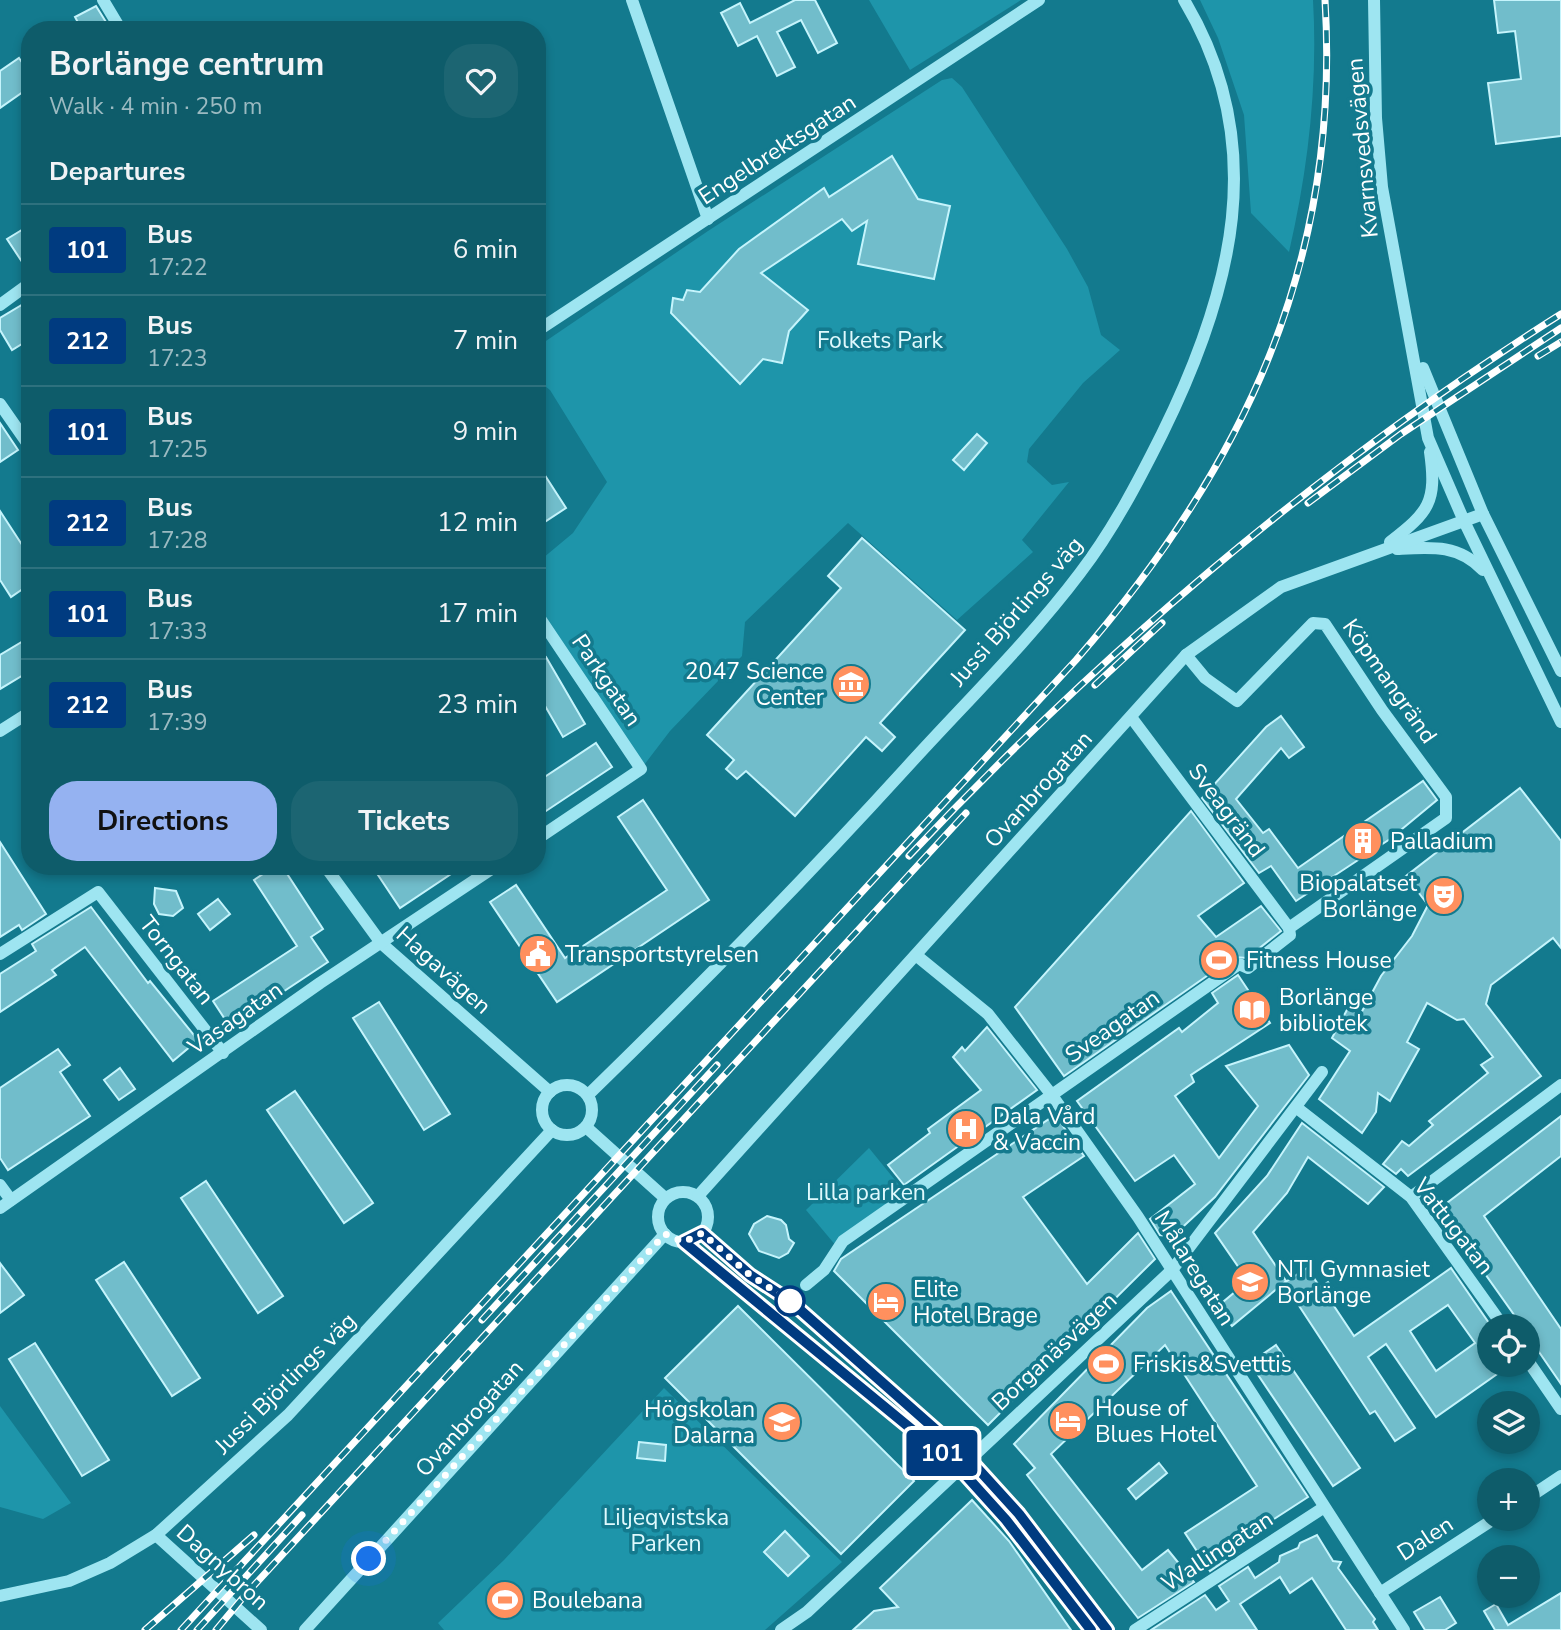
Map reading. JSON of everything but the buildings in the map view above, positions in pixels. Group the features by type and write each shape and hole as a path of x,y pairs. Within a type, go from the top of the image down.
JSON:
{"street":[{"path":"103,0 116,21"},
{"path":"632,0 708,219"},
{"name":"Engelbrektsgatan","path":"546,325 1039,0"},
{"name":"Jussi Björlings väg","path":"588,1095 838,843 1058,600 1111,531 1124,508 1196,361 1218,295 1233,224 1236,194 1229,114 1220,78 1198,23 1184,0"},
{"name":"Kvarnsvedsvägen","path":"1374,0 1376,118 1382,187 1428,438 1464,521 1561,722"},
{"path":"0,305 21,290"},
{"name":"Kvarnsvedsvägen","path":"1410,331 1436,406 1483,514 1561,671"},
{"path":"0,404 21,434"},
{"path":"1380,550 1420,518 1429,506 1433,478 1428,438"},
{"name":"Ovanbrogatan","path":"698,1196 1186,655 1281,587 1483,514"},
{"path":"1380,550 1439,546 1472,558 1493,581"},
{"name":"Köpmangränd","path":"1186,655 1205,678 1237,701 1313,623 1325,624 1382,710 1446,797 1446,818"},
{"name":"Parkgatan","path":"546,627 641,769 546,833"},
{"name":"Sveagränd","path":"1131,717 1289,928"},
{"path":"0,731 21,718"},
{"name":"Sveagatan","path":"806,1285 824,1270 844,1241 1239,964 1248,968 1290,935 1289,928 1446,818"},
{"name":"Hagavägen","path":"331,875 380,943 550,1092"},
{"name":"Vasagatan","path":"5,1204 380,943 482,875"},
{"name":"Torngatan","path":"0,954 98,892 223,1053"},
{"name":"Målaregatan","path":"917,956 988,1014 1051,1094 1172,1270 1404,1630"},
{"name":"Borganäsvägen","path":"789,1628 1172,1270 1322,1072"},
{"path":"565,1085 582,1089 588,1095 593,1111 590,1130 566,1136 552,1130 546,1124 542,1107 550,1092 565,1085"},
{"path":"1411,1197 1561,1085"},
{"name":"Vattugatan","path":"1297,1108 1411,1197 1494,1314"},
{"name":"Jussi Björlings väg","path":"0,1595 69,1581 110,1563 156,1535 288,1415 552,1130"},
{"path":"590,1130 661,1195"},
{"path":"0,1185 5,1204"},
{"path":"661,1195 681,1191 698,1196 707,1209 706,1226 702,1233 684,1242"},
{"path":"661,1195 658,1212 660,1228 665,1234 684,1242 965,1464 1091,1630"},
{"path":"702,1233 750,1275 790,1301 1019,1514 1107,1630"},
{"name":"Ovanbrogatan","path":"304,1630 665,1234"},
{"path":"1539,1377 1561,1409"},
{"path":"1540,1490 1561,1476"},
{"name":"Wallingatan","path":"1135,1630 1323,1508"},
{"name":"Dalen","path":"1380,1593 1477,1530"},
{"name":"Dagnybron","path":"156,1535 261,1630"}],"green space":[{"path":"869,0 1021,0 910,70"},
{"path":"1200,0 1313,0 1314,64 1310,127 1289,252 1251,213 1244,115 1218,38"},
{"name":"Folkets Park","path":"952,78 962,87 1067,249 1088,287 1101,335 1120,350 1083,383 1029,449 1027,462 1052,485 1069,482 1022,540 1033,552 957,620 848,523 745,622 742,656 670,731 641,769 546,626 546,556 573,533 607,482 546,387 546,341 708,231 942,80"},
{"name":"Lilla parken","path":"869,1148 908,1196 837,1247 806,1210"},
{"name":"Liljeqvistska Parken","path":"664,1388 842,1562 765,1630 444,1630 438,1623 504,1560"},
{"path":"0,1406 71,1503 43,1519 0,1507"}],"railway":[{"path":"181,1630 1076,660 1136,587 1188,512 1233,435 1270,355 1298,273 1316,186 1326,95 1325,0"},
{"path":"909,856 1059,705 1218,564 1385,434 1472,372 1561,314"},
{"path":"1308,503 1401,434 1561,328"},
{"path":"1538,356 1561,342"},
{"path":"1095,685 1162,623"},
{"path":"216,1630 246,1594 966,813"},
{"path":"482,1320 717,1065"},
{"path":"197,1630 302,1515"},
{"path":"145,1630 254,1535"}],"bus line":[{"name":"101","path":"1091,1630 1006,1520 960,1469 777,1315 684,1242 691,1241 702,1233 750,1275 790,1301 937,1429 970,1460 1019,1514 1107,1630"}],"place":[{"name":"2047 Science Center","path":"851,684"},
{"name":"Palladium","path":"1363,841"},
{"name":"Biopalatset Borlänge","path":"1444,896"},
{"name":"Transportstyrelsen","path":"538,954"},
{"name":"Fitness House","path":"1219,960"},
{"name":"Borlänge bibliotek","path":"1252,1010"},
{"name":"Dala Vård & Vaccin","path":"966,1129"},
{"name":"NTI Gymnasiet Borlänge","path":"1250,1282"},
{"name":"Elite Hotel Brage","path":"886,1302"},
{"name":"Friskis&Svetttis","path":"1106,1364"},
{"name":"House of Blues Hotel","path":"1068,1421"},
{"name":"Högskolan Dalarna","path":"782,1422"},
{"name":"Boulebana","path":"505,1600"}],"route":[{"path":"369,1559 665,1234 670,1239 684,1242 691,1241 702,1233 750,1275 790,1301"}]}
